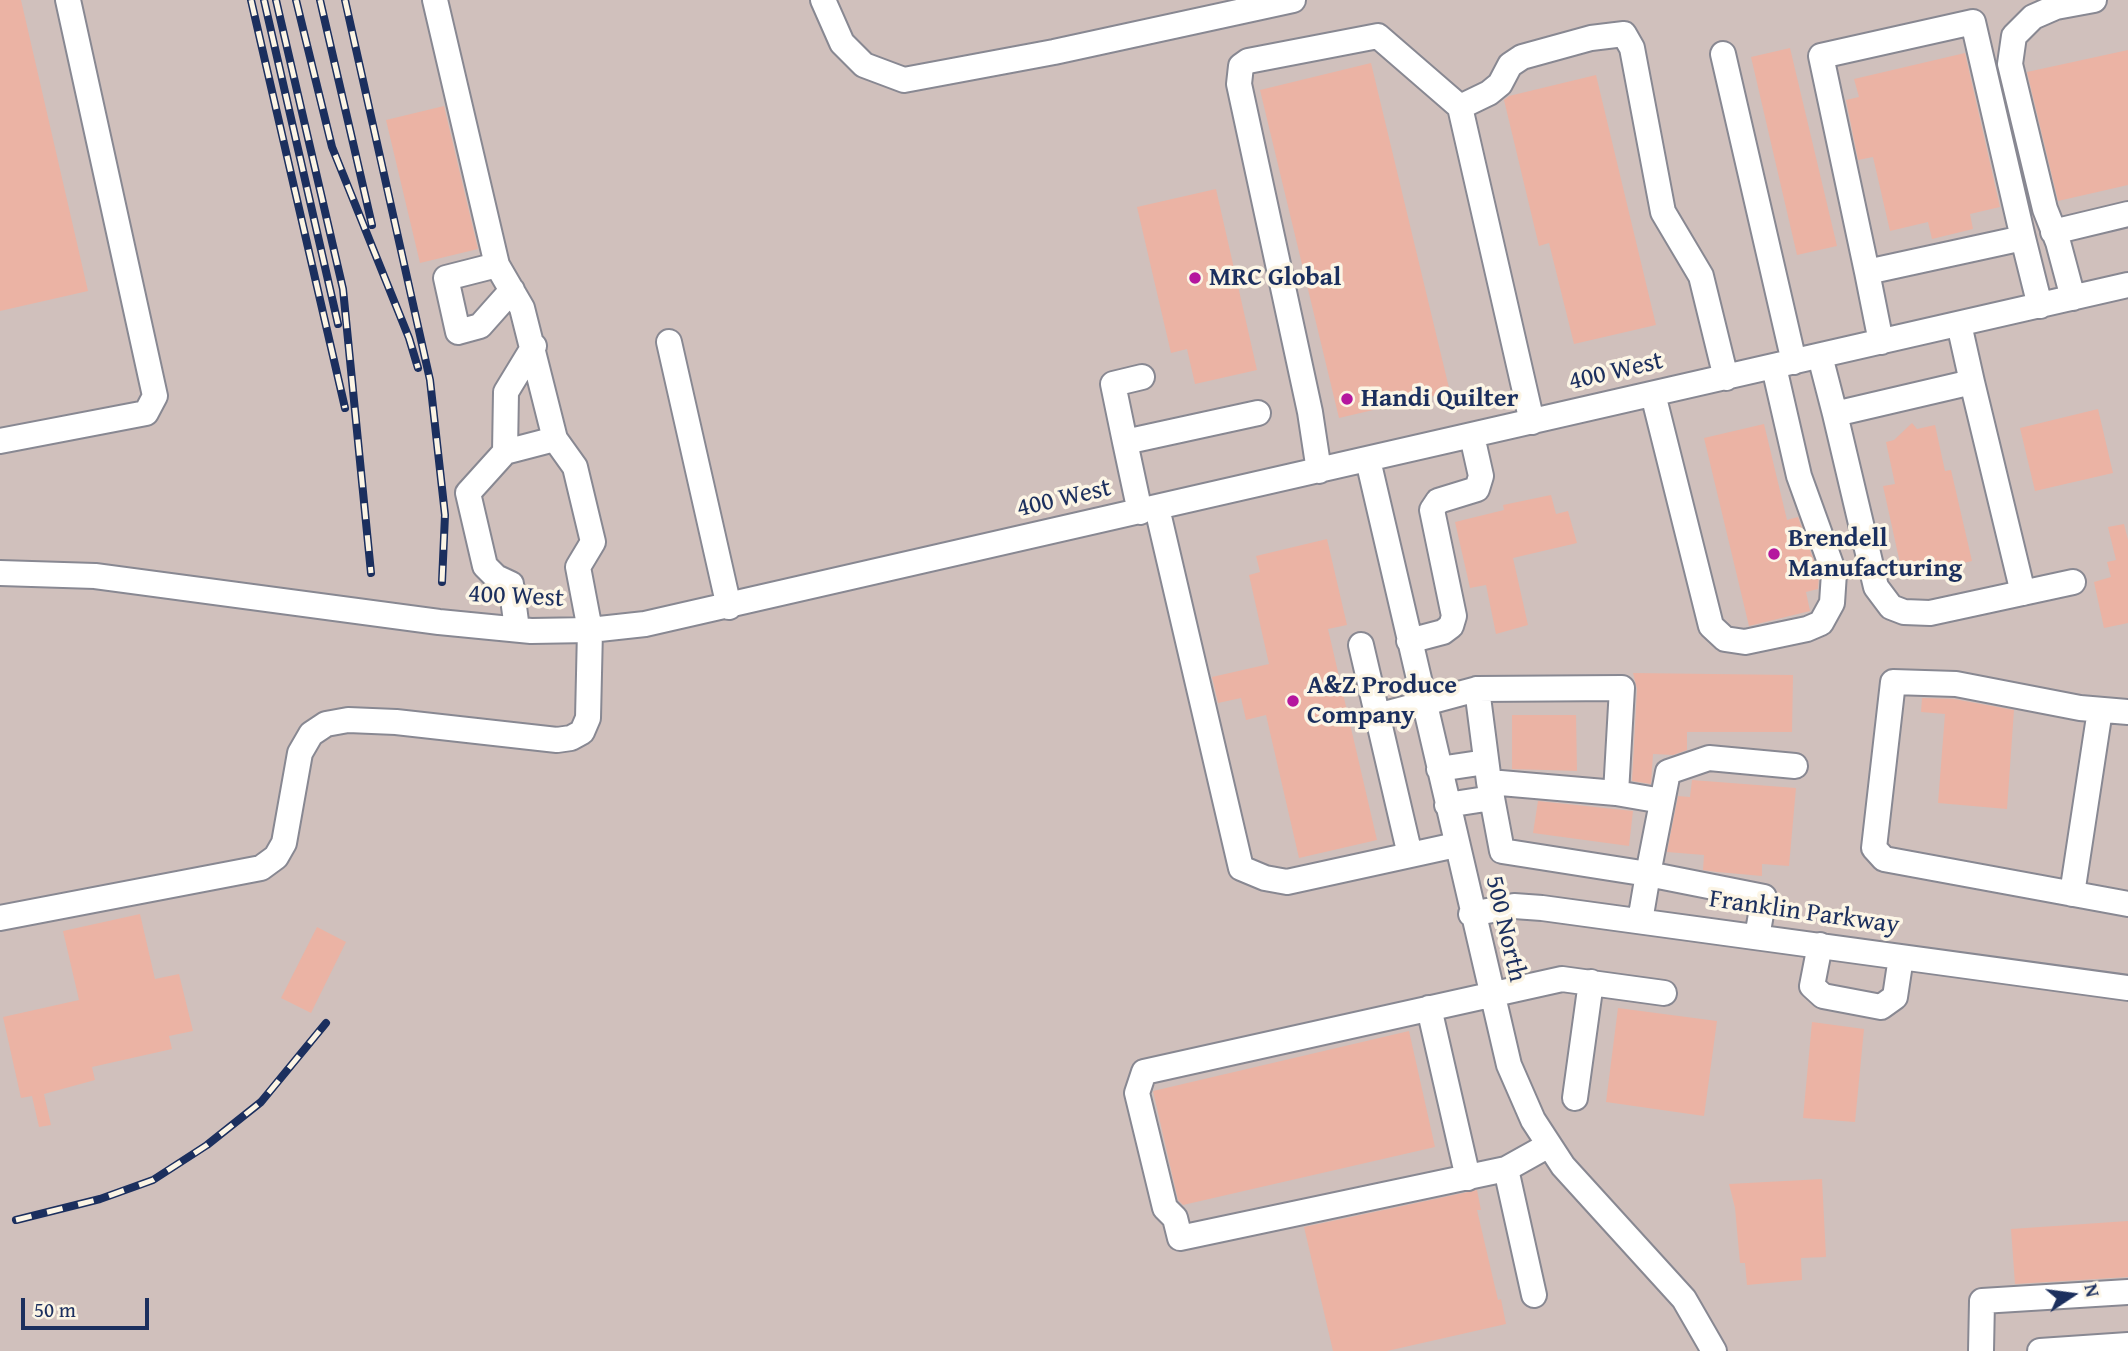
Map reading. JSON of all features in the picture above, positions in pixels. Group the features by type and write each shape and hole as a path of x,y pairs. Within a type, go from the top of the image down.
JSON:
{"street":[{"path":"0,441 146,413 155,396 68,0"},
{"path":"0,918 261,868 276,857 284,843 300,753 311,734 326,724 348,720 396,722 557,740 571,738 582,732 588,718 590,630 578,566 593,541 575,467 555,439 534,345 522,308 497,265 435,0"},
{"path":"824,0 842,43 864,65 904,80 1054,52 1293,0"},
{"path":"2073,298 2053,232 2010,64 2014,36 2033,17 2056,7 2094,0"},
{"path":"1881,342 1821,56 1973,22 2040,306"},
{"path":"1460,107 1489,93 1500,84 1510,65 1522,57 1591,38 1624,34 1632,48 1663,212 1701,276 1726,378"},
{"path":"1319,471 1310,412 1239,83 1241,66 1248,61 1378,36 1460,107 1532,422"},
{"path":"1653,394 1711,626 1725,639 1745,642 1807,629 1821,623 1832,603 1834,573 1799,476 1784,364 1723,54"},
{"path":"2053,232 2128,214"},
{"path":"1867,272 2023,238"},
{"path":"497,265 446,278 458,332 480,326 512,290"},
{"name":"400 West","path":"0,573 94,576 439,622 517,629 590,630 645,624 729,607 2128,285"},
{"path":"1959,324 2023,593"},
{"path":"668,342 729,607"},
{"path":"505,452 506,392 534,345"},
{"path":"1820,356 1876,587 1891,607 1904,612 1930,613 2073,582"},
{"path":"1142,377 1113,384 1125,442 1149,510 1241,868 1265,878 1287,882 1455,845"},
{"path":"1835,414 1972,382"},
{"path":"1125,442 1258,413"},
{"path":"1409,641 1443,632 1451,625 1454,616 1432,510 1438,501 1478,489 1481,476 1472,436"},
{"path":"517,629 512,584 496,577 485,566 468,493 505,452 555,439"},
{"name":"500 North","path":"1368,460 1490,996 1509,1065 1533,1120 1549,1146 1575,1181 1684,1299 1714,1351"},
{"path":"1361,645 1409,855"},
{"path":"2128,712 2100,710 1956,684 1893,682 1874,848 1884,859 2128,904"},
{"path":"1377,716 1477,689 1622,688 1616,793"},
{"path":"1477,689 1502,851 1647,874 1764,897 1757,937"},
{"path":"2072,894 2100,710"},
{"path":"1640,921 1668,772 1709,758 1795,766"},
{"path":"1439,769 1489,780 1616,793 1662,801"},
{"path":"1447,805 1489,780"},
{"name":"Franklin Parkway","path":"1471,914 1526,907 2128,988"},
{"path":"1820,946 1812,985 1823,996 1881,1007 1895,997 1901,957"},
{"path":"1549,1146 1506,1169 1180,1238 1175,1218 1165,1208 1137,1093 1143,1072 1562,979 1664,993"},
{"path":"1575,1098 1591,982"},
{"path":"1429,1008 1468,1178"},
{"path":"1506,1169 1535,1295"},
{"path":"1981,1351 1982,1301 2128,1292"},
{"path":"2040,1351 2128,1345"}],"shaded area":[{"path":"0,0 2128,0 2128,1351 0,1351"}],"building":[{"path":"0,0 21,0 88,291 0,311"},
{"path":"1790,48 1837,246 1797,255 1751,57"},
{"path":"2128,50 2128,185 2058,201 2027,72"},
{"path":"1965,53 2000,207 1970,214 1973,229 1932,239 1928,222 1890,231 1873,157 1858,160 1846,100 1859,97 1854,79"},
{"path":"1371,63 1450,392 1339,418 1260,90"},
{"path":"1596,75 1656,325 1574,344 1549,243 1539,246 1504,100 1509,96"},
{"path":"444,106 478,249 420,263 386,120"},
{"name":"MRC Global","path":"1216,189 1257,370 1195,384 1187,349 1171,353 1137,207"},
{"path":"2098,409 2113,473 2035,491 2020,428"},
{"path":"1912,423 1917,429 1935,425 1945,471 1951,470 1972,561 1903,577 1883,486 1895,484 1886,442 1894,440"},
{"name":"Brendell Manufacturing","path":"1764,424 1787,520 1798,517 1819,575 1818,589 1806,592 1810,611 1749,626 1704,438"},
{"path":"1551,495 1556,514 1568,511 1577,543 1513,558 1528,625 1496,634 1486,585 1470,588 1455,522 1504,510 1503,505"},
{"path":"2124,524 2128,540 2128,623 2104,628 2094,582 2111,577 2107,562 2116,560 2108,527"},
{"name":"A&Z Produce Company","path":"1327,539 1347,625 1328,629 1377,840 1299,858 1266,715 1246,720 1241,698 1218,703 1212,677 1269,664 1249,575 1260,572 1256,556"},
{"path":"1633,673 1793,675 1792,732 1687,732 1687,750 1673,755 1653,754 1651,784 1632,781 1637,689"},
{"path":"1922,698 1954,699 2014,710 2007,809 1938,803 1945,714 1921,712"},
{"path":"1512,715 1576,715 1577,771 1512,769"},
{"path":"1692,780 1796,788 1789,866 1762,864 1762,876 1717,872 1703,870 1704,855 1667,852 1678,796 1690,797"},
{"path":"1538,801 1633,811 1629,846 1533,833"},
{"path":"140,914 155,979 179,974 193,1031 169,1036 172,1049 92,1067 95,1080 44,1094 51,1125 39,1127 32,1096 21,1098 3,1017 79,1000 63,931"},
{"path":"317,927 346,942 311,1013 281,998"},
{"path":"1618,1008 1717,1021 1704,1116 1606,1102"},
{"path":"1812,1022 1864,1029 1855,1122 1803,1118"},
{"path":"1409,1031 1435,1147 1183,1205 1178,1200 1153,1091"},
{"path":"1822,1179 1826,1257 1801,1258 1802,1280 1747,1285 1745,1263 1740,1263 1735,1208 1729,1184"},
{"path":"1477,1190 1481,1210 1477,1210 1506,1324 1387,1351 1333,1351 1304,1227"},
{"path":"2128,1221 2128,1277 2015,1284 2011,1229"}],"railway":[{"path":"251,0 345,408"},
{"path":"264,0 338,324"},
{"path":"276,0 343,289 371,573"},
{"path":"296,0 332,147 409,338 418,368"},
{"path":"320,0 372,225"},
{"path":"345,0 430,380 445,515 442,582"},
{"path":"16,1220 100,1199 153,1180 207,1145 261,1102 326,1023"}],"place":[{"name":"MRC Global","path":"1195,278"},
{"name":"Handi Quilter","path":"1347,399"},
{"name":"Brendell Manufacturing","path":"1774,554"},
{"name":"A&Z Produce Company","path":"1293,701"}]}
